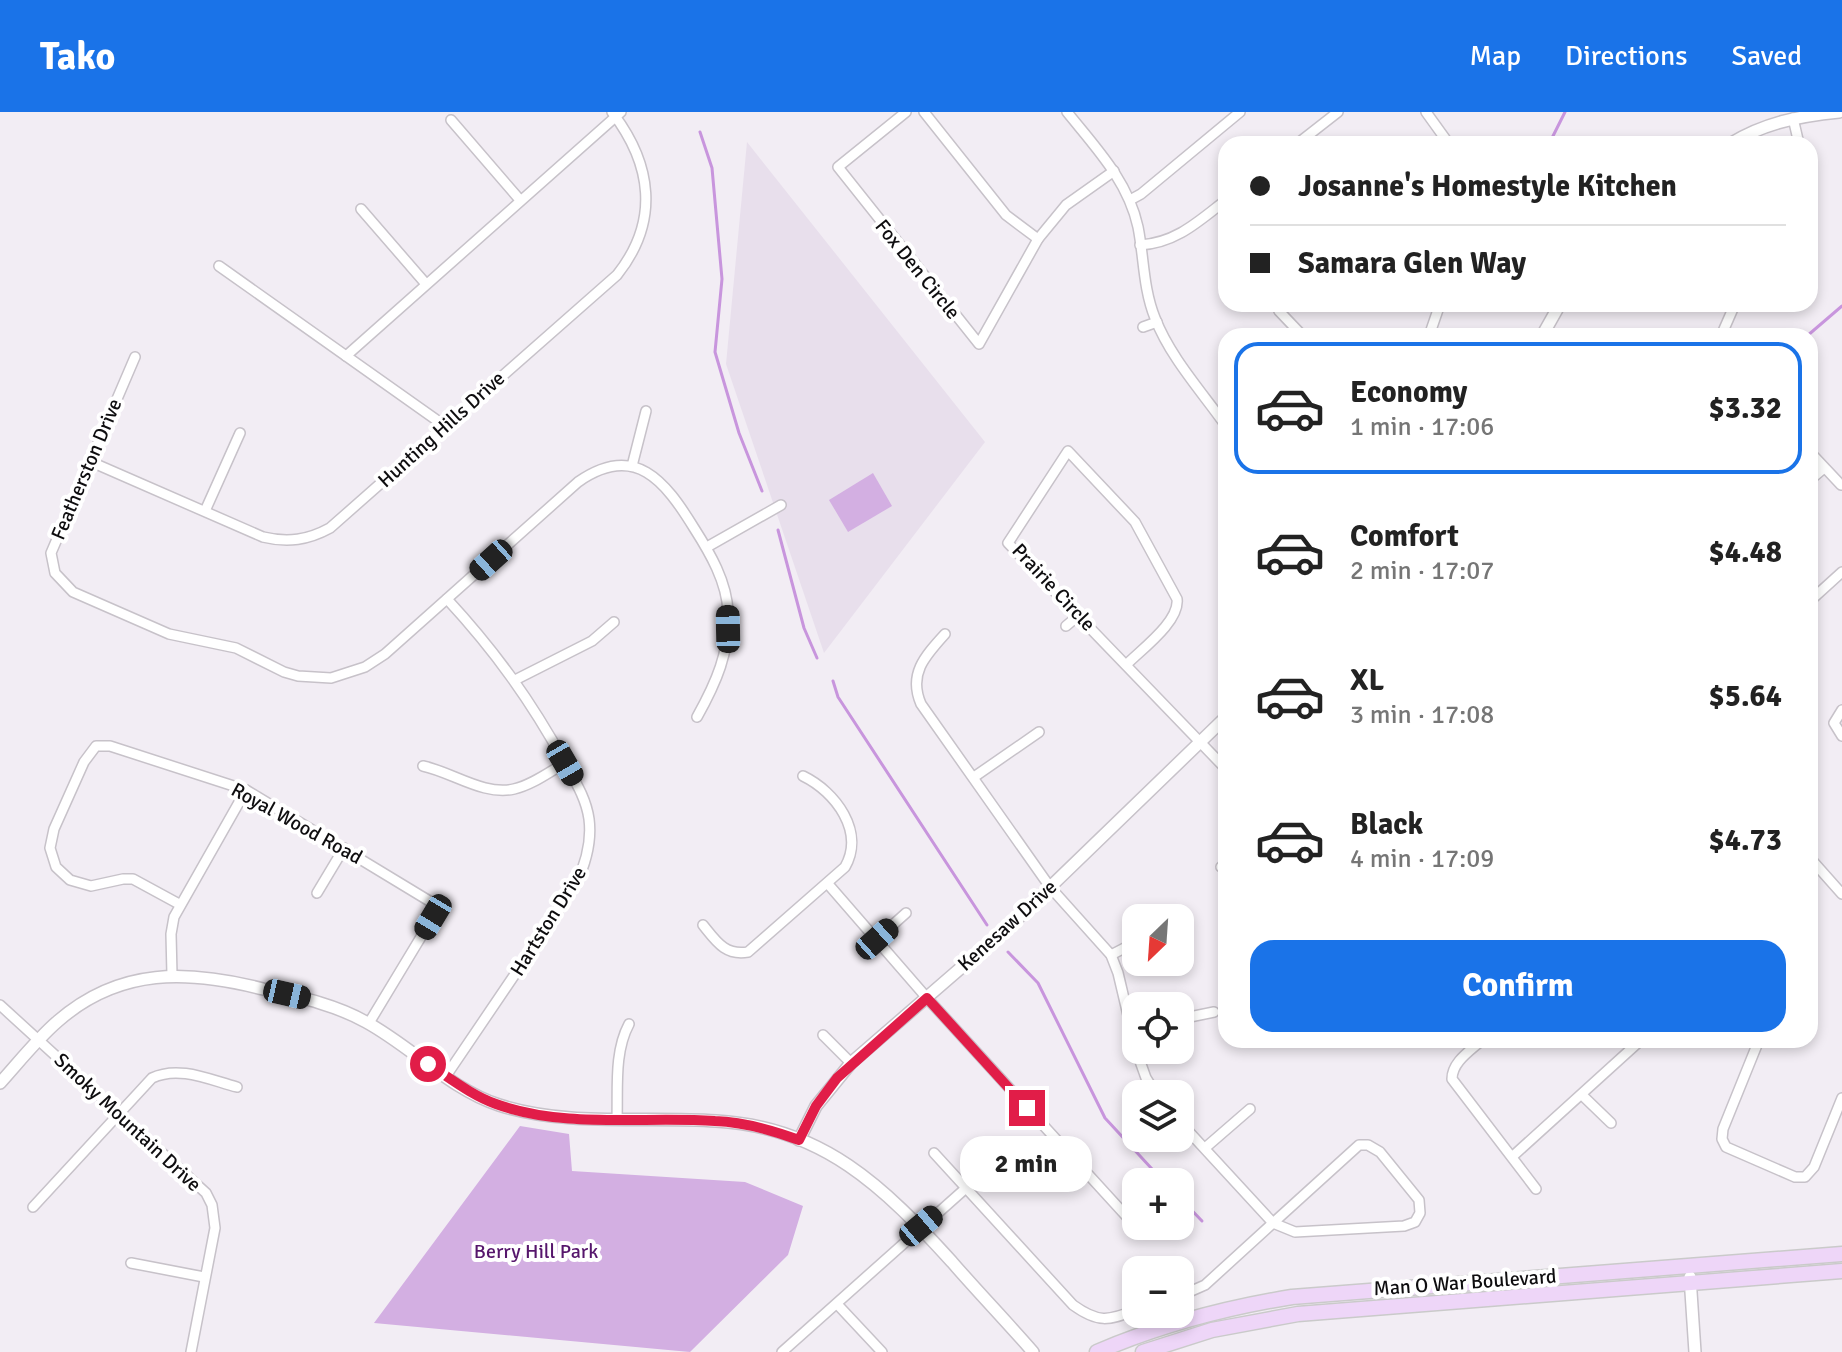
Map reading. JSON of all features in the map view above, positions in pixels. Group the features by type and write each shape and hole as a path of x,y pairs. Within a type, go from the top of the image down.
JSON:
{"main road":[{"name":"Man O War Boulevard","path":"1097,1352 1172,1323 1292,1297 1842,1254"},
{"name":"Man O War Boulevard","path":"1143,1352 1212,1330 1298,1314 1842,1271"}],"street":[{"name":"Fox Den Circle","path":"906,112 838,167 979,344 1038,239 1066,205 1114,171"},
{"path":"924,112 1006,215 1038,239"},
{"path":"1067,112 1114,171 1130,200 1146,284 1157,322 1218,415"},
{"path":"1130,200 1240,112"},
{"path":"1307,136 1338,112"},
{"path":"1426,112 1443,136"},
{"path":"1744,136 1793,118 1839,112"},
{"path":"346,356 616,113"},
{"name":"Hunting Hills Drive","path":"89,461 249,532 276,540 301,540 330,528 617,275 635,249 644,218 645,180 638,154 616,113"},
{"path":"1793,118 1797,136"},
{"path":"451,120 520,200"},
{"path":"1140,245 1181,234 1218,206"},
{"path":"361,209 426,284"},
{"path":"219,266 445,426"},
{"path":"1280,312 1295,328"},
{"path":"1143,327 1157,322"},
{"name":"Featherston Drive","path":"135,357 54,541 51,553 55,573 73,592 169,634 236,648 298,676 331,678 365,667 385,654 578,482 603,468 632,466"},
{"path":"646,411 632,466 649,473 670,490 707,547 724,588 728,609 723,663 697,717"},
{"path":"205,511 240,433"},
{"name":"Prairie Circle","path":"1127,664 1171,620 1178,607 1177,599 1135,522 1068,451 1008,543 1218,760"},
{"path":"1818,461 1841,485"},
{"path":"1818,473 1824,468"},
{"path":"707,547 781,505"},
{"path":"1818,594 1842,572"},
{"name":"Hartston Drive","path":"446,1076 576,884 590,840 589,817 580,790 565,763 515,680 447,599"},
{"path":"1066,626 1079,615"},
{"path":"515,680 592,641 614,622"},
{"path":"945,634 917,671 916,693 930,718 1050,887 1111,955 1123,992"},
{"path":"1842,710 1834,727 1842,736"},
{"name":"Kenesaw Drive","path":"799,1140 816,1106 851,1063 1050,887 1218,725"},
{"path":"974,777 1039,732"},
{"name":"Royal Wood Road","path":"179,904 133,879 91,886 70,880 56,867 50,848 51,837 88,754 96,746 110,746 246,790 425,897 433,905 435,912 369,1023"},
{"path":"423,766 502,791 525,786 565,763"},
{"path":"703,925 726,950 748,952 828,884 850,859 853,838 844,815 825,790 803,776"},
{"path":"172,975 171,925 179,904 246,790"},
{"path":"317,893 344,848"},
{"path":"1818,867 1842,894"},
{"path":"828,884 927,998 1122,1211"},
{"path":"877,939 906,913"},
{"path":"1111,955 1122,949"},
{"path":"0,1083 69,1012 102,993 130,983 172,975 212,977 313,1000 369,1023 446,1076 495,1103 523,1112 749,1125 799,1140 832,1155 865,1176 921,1226 1033,1352"},
{"name":"Smoky Mountain Drive","path":"0,1005 206,1193 212,1205 215,1228 191,1352"},
{"path":"1194,1016 1214,1012"},
{"path":"617,1119 622,1036 629,1024"},
{"path":"823,1035 851,1063"},
{"path":"1473,1048 1457,1063 1451,1073 1452,1079 1536,1189"},
{"path":"1513,1156 1632,1048"},
{"path":"1756,1048 1723,1129 1722,1139 1726,1147 1795,1177 1805,1177 1814,1167 1842,1098"},
{"path":"33,1207 152,1078 163,1073 183,1073 237,1087"},
{"path":"1582,1095 1611,1123"},
{"path":"1205,1148 1250,1109"},
{"path":"1194,1137 1273,1223 1295,1232 1404,1226 1415,1222 1421,1207 1419,1200 1380,1152 1368,1145 1359,1145 1273,1223 1205,1285 1194,1290"},
{"path":"934,1153 1073,1305 1101,1319 1122,1315"},
{"path":"782,1352 966,1188"},
{"path":"131,1263 204,1277"},
{"path":"1690,1266 1695,1352"},
{"path":"837,1304 882,1352"}],"shaded area":[{"path":"747,142 985,442 824,653 726,364"}],"green space":[{"path":"873,473 892,506 848,532 829,500"},
{"name":"Berry Hill Park","path":"520,1126 569,1134 572,1171 745,1182 803,1206 788,1255 690,1352 374,1323"}],"waterway":[{"path":"1553,136 1565,112"},
{"path":"700,132 712,168 722,279 715,352 739,433 762,491"},
{"path":"1816,328 1842,306"},
{"path":"778,530 804,628 817,658"},
{"path":"833,681 838,697 987,925"},
{"path":"1008,952 1038,983 1105,1118 1151,1168"},
{"path":"1194,1213 1202,1221"}],"route":[{"path":"428,1064 461,1086 495,1103 533,1114 717,1121 749,1125 799,1140 816,1106 837,1078 927,998 1027,1108"}]}
